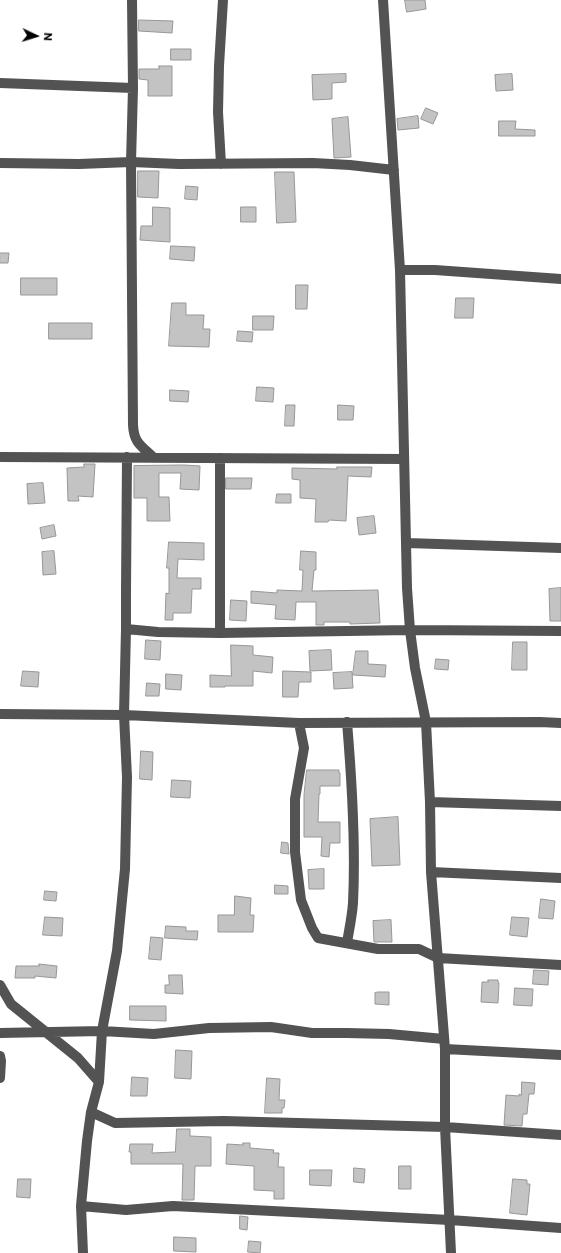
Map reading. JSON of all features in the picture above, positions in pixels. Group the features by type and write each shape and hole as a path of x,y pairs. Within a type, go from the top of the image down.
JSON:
{"street":[{"path":"132,0 133,88 131,162 134,435 137,441 154,458"},
{"path":"221,164 218,112 223,0"},
{"path":"383,0 400,270 407,588 415,668 426,722 430,802 431,872 445,1049 445,1127 451,1253"},
{"path":"0,83 133,88"},
{"path":"0,163 313,163 394,170"},
{"path":"400,270 435,270 561,279"},
{"path":"0,457 404,459"},
{"path":"83,1253 81,1206 91,1112 99,1082 102,1031 117,951 125,869 127,777 124,715 127,457"},
{"path":"220,458 220,633"},
{"path":"407,543 561,548"},
{"path":"126,629 158,632 220,633 410,630 561,631"},
{"path":"0,714 124,715 299,722 561,723"},
{"path":"299,722 304,748 296,799 296,852 301,900 312,928 318,938 378,949 419,949 438,958 561,965"},
{"path":"347,722 352,775 353,832 352,904 347,943"},
{"path":"430,802 561,806"},
{"path":"431,872 561,878"},
{"path":"0,985 11,1004 78,1058 99,1082"},
{"path":"0,1033 102,1031 154,1034 209,1028 271,1027 312,1034 389,1034 444,1039"},
{"path":"445,1049 561,1055"},
{"path":"0,1056 0,1078"},
{"path":"91,1112 115,1123 224,1121 445,1127 561,1135"},
{"path":"81,1206 126,1210 173,1206 450,1220 561,1228"}],"building":[{"path":"405,0 425,0 426,9 407,12"},
{"path":"139,20 173,21 172,33 139,31"},
{"path":"171,49 191,49 191,60 171,60"},
{"path":"159,66 172,66 172,96 148,96 148,80 139,79 139,69 159,69"},
{"path":"346,74 346,82 332,83 332,99 313,100 312,75"},
{"path":"512,74 513,90 496,91 495,75"},
{"path":"426,108 438,113 433,124 421,119"},
{"path":"418,116 419,128 398,130 397,119"},
{"path":"348,117 351,157 334,158 332,119"},
{"path":"499,121 516,121 515,129 535,130 535,136 499,136"},
{"path":"138,171 159,171 158,198 138,197"},
{"path":"275,172 294,172 296,222 277,223"},
{"path":"186,186 198,187 197,200 185,199"},
{"path":"153,207 170,208 170,242 140,240 141,226 152,226"},
{"path":"241,207 256,207 256,222 241,222"},
{"path":"171,246 195,247 194,261 170,259"},
{"path":"0,253 9,253 8,263 0,263"},
{"path":"21,278 57,278 57,295 21,295"},
{"path":"296,285 308,285 307,309 296,309"},
{"path":"456,298 474,298 473,318 455,318"},
{"path":"172,303 186,303 186,315 204,315 203,329 210,329 209,347 169,346"},
{"path":"253,316 274,316 273,330 253,330"},
{"path":"49,323 92,323 92,339 49,339"},
{"path":"238,331 253,332 252,342 237,341"},
{"path":"257,387 274,388 273,402 256,401"},
{"path":"170,390 189,391 188,402 170,401"},
{"path":"286,405 295,405 294,426 285,426"},
{"path":"338,405 354,406 353,420 338,420"},
{"path":"84,464 95,464 93,497 78,496 79,501 68,501 67,468 84,467"},
{"path":"134,466 200,466 199,490 180,489 181,473 159,473 159,497 169,497 170,521 147,521 147,498 134,498"},
{"path":"337,467 372,467 371,477 348,476 346,521 329,520 328,522 315,522 316,499 300,498 300,480 292,479 292,468 337,469"},
{"path":"226,478 252,478 251,489 226,489"},
{"path":"43,483 45,503 28,504 27,484"},
{"path":"277,494 291,494 291,503 276,503"},
{"path":"374,516 376,533 359,535 357,518"},
{"path":"54,525 56,536 42,539 40,528"},
{"path":"169,542 204,543 204,560 178,559 177,578 201,578 201,589 192,589 191,613 173,613 173,620 165,620 166,593 169,594 169,568 167,568"},
{"path":"54,551 56,574 43,575 42,552"},
{"path":"301,551 316,552 316,570 314,570 312,591 378,590 380,623 350,624 350,622 324,622 324,625 316,625 316,602 296,602 295,620 275,619 276,605 251,603 251,591 277,593 277,590 302,591 303,570 300,570"},
{"path":"561,588 561,621 550,621 549,589"},
{"path":"231,600 247,601 246,621 230,620"},
{"path":"146,640 161,641 160,660 145,659"},
{"path":"513,642 527,642 527,670 512,670"},
{"path":"231,645 253,646 253,655 273,657 272,673 253,671 253,686 210,687 210,675 231,676"},
{"path":"331,650 332,670 310,671 309,651"},
{"path":"356,651 368,651 368,664 386,665 385,677 353,675"},
{"path":"436,659 449,660 448,670 435,669"},
{"path":"23,671 39,672 38,687 21,686"},
{"path":"283,671 311,672 311,682 299,682 298,697 283,697"},
{"path":"352,672 353,688 334,689 333,673"},
{"path":"166,674 182,675 181,690 166,689"},
{"path":"147,683 160,684 159,696 146,696"},
{"path":"141,751 153,752 152,780 140,779"},
{"path":"307,770 339,770 340,773 340,786 320,786 318,822 340,822 340,843 330,843 329,857 321,856 322,837 304,837 304,795"},
{"path":"172,780 191,781 190,798 171,797"},
{"path":"398,817 400,865 372,866 370,819"},
{"path":"282,842 288,843 289,854 281,853"},
{"path":"324,869 324,889 309,889 308,870"},
{"path":"275,885 288,886 288,894 275,894"},
{"path":"45,891 57,892 56,901 44,900"},
{"path":"235,896 251,898 250,915 254,915 253,932 218,932 218,915 234,915"},
{"path":"541,899 555,901 553,919 539,918"},
{"path":"45,917 63,918 62,936 43,935"},
{"path":"512,917 529,918 527,937 510,935"},
{"path":"391,920 392,942 374,942 373,921"},
{"path":"166,926 186,927 186,931 198,931 197,940 165,938"},
{"path":"151,937 163,938 161,960 149,959"},
{"path":"39,964 57,966 56,978 35,976 35,978 15,978 16,966 39,966"},
{"path":"534,970 549,971 548,985 533,984"},
{"path":"169,975 182,975 183,994 165,993 165,985 169,985"},
{"path":"488,980 498,980 498,1003 481,1002 482,982 488,982"},
{"path":"515,988 533,989 532,1006 514,1005"},
{"path":"389,992 389,1005 375,1004 375,993"},
{"path":"130,1006 166,1006 166,1021 130,1020"},
{"path":"176,1050 192,1051 191,1079 175,1078"},
{"path":"132,1077 148,1078 147,1096 131,1096"},
{"path":"267,1078 280,1079 279,1100 285,1100 282,1113 265,1113"},
{"path":"522,1082 535,1083 534,1094 529,1094 527,1114 523,1114 522,1126 504,1125 506,1095 521,1095"},
{"path":"177,1129 190,1129 190,1136 211,1137 211,1166 195,1166 194,1200 182,1200 183,1164 131,1164 131,1152 129,1152 130,1144 153,1144 152,1153 175,1152"},
{"path":"243,1143 250,1143 250,1148 274,1150 273,1153 279,1153 278,1167 284,1167 284,1199 274,1199 274,1191 254,1190 254,1166 226,1164 227,1144 243,1145"},
{"path":"399,1166 411,1166 411,1189 399,1189"},
{"path":"354,1168 365,1169 364,1183 354,1182"},
{"path":"310,1170 332,1170 331,1186 310,1185"},
{"path":"18,1179 31,1179 30,1198 17,1197"},
{"path":"513,1179 527,1180 527,1184 530,1184 527,1215 510,1213"},
{"path":"240,1216 248,1217 247,1230 240,1229"},
{"path":"174,1237 196,1238 196,1252 174,1251"},
{"path":"249,1241 261,1242 260,1253 248,1252"}]}
